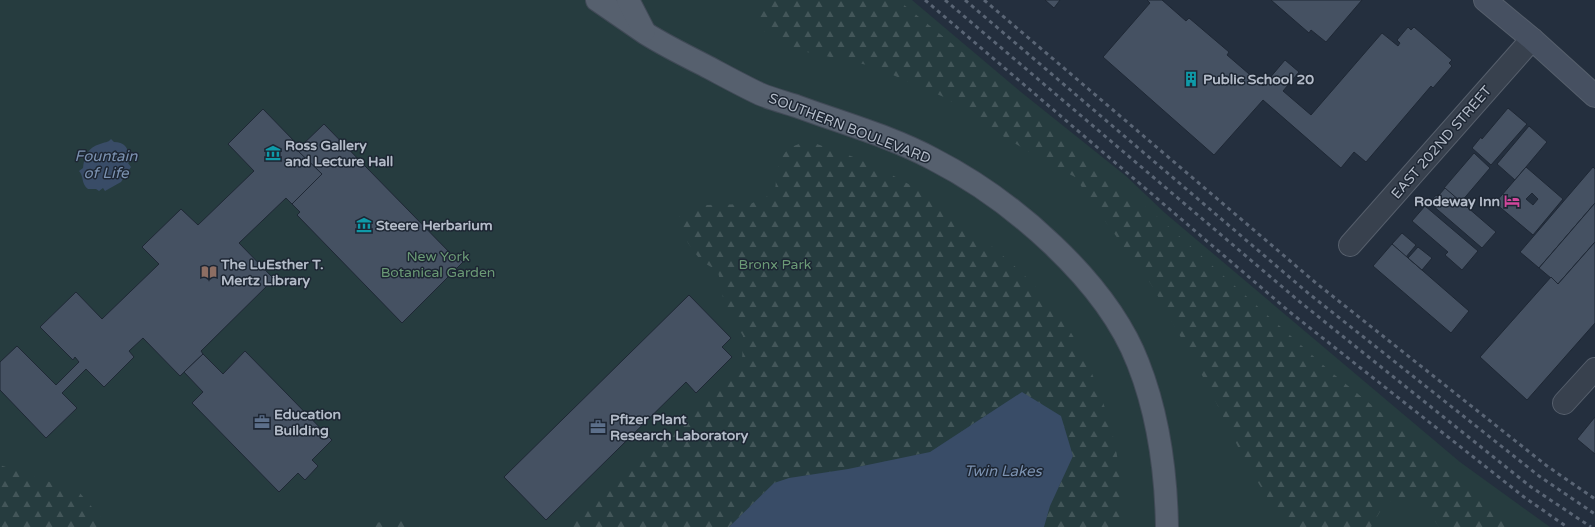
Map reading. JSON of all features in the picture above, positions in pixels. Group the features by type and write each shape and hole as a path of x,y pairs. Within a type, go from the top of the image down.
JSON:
{"main road":[{"name":"SOUTHERN BOULEVARD","path":"597,0 646,34 665,45 762,94 901,144 933,158 994,196 1049,242 1068,261 1101,299 1117,321 1138,361 1152,403 1161,442 1167,527"},
{"path":"628,0 646,34"},
{"path":"1485,0 1532,39 1595,96"}],"street":[{"name":"EAST 202ND STREET","path":"1350,245 1532,39"},
{"path":"1564,404 1595,368"}],"green space":[{"name":"New York Botanical Garden","path":"0,0 912,0 1021,92 1126,176 1165,213 1460,462 1550,527 0,527"},
{"path":"763,0 898,0 1014,94 1168,226 1331,372 1444,464 1515,527 1439,527 1423,503 1402,497 1385,503 1371,527 1292,527 1276,511 1247,465 1208,386 1151,284 1075,177 1046,162 996,132 946,98 872,66 802,51 767,34 754,20"},
{"name":"Bronx Park","path":"804,143 814,143 872,165 902,180 930,198 1013,264 1053,307 1082,352 1093,375 1106,411 1114,440 1119,468 1121,497 1120,527 1044,527 1050,506 1073,456 1022,392 930,452 848,469 789,478 774,483 729,527 562,527 686,413 725,387 742,363 743,336 724,303 718,271 701,261 688,243 679,215 706,205 750,204 775,193 777,171 782,157 791,147"},
{"path":"0,465 79,492 109,527 0,527"},
{"path":"410,520 420,527 368,527 371,523"}],"water":[{"name":"Fountain of Life","path":"111,139 114,142 123,144 127,148 128,158 131,160 128,163 131,167 121,182 105,191 103,188 99,191 96,189 88,189 84,185 82,175 79,171 83,168 87,153 92,147 107,142"},
{"name":"Twin Lakes","path":"1022,392 1061,416 1073,456 1050,506 1044,527 729,527 774,483 789,478 848,469 930,452"}],"building":[{"path":"1045,0 1060,0 1054,8"},
{"name":"Public School 20","path":"1147,0 1162,0 1186,21 1189,18 1229,52 1227,55 1263,86 1285,60 1299,72 1283,91 1311,115 1382,33 1398,46 1400,43 1397,40 1408,27 1411,30 1414,27 1452,60 1449,63 1452,66 1433,88 1431,86 1366,162 1354,152 1341,168 1263,100 1214,155 1103,57 1150,3"},
{"name":"Public School 20","path":"1271,0 1362,0 1326,42 1311,30 1309,33"},
{"path":"1508,108 1527,124 1491,165 1472,148 1481,137 1482,139"},
{"name":"The LuEsther T. Mertz Library","path":"263,109 295,142 293,145 322,174 292,204 286,198 239,243 274,279 201,351 203,354 180,376 143,338 129,351 134,357 104,387 86,369 62,393 77,408 46,438 0,390 0,362 17,346 56,385 79,362 75,357 73,360 40,327 76,292 102,319 159,264 142,247 147,242 181,209 198,225 254,171 228,144"},
{"name":"Steere Herbarium","path":"324,124 453,256 455,254 463,262 402,323 297,215 300,212 292,204 322,174 297,150"},
{"path":"1529,126 1547,142 1515,180 1497,164"},
{"path":"1474,153 1490,168 1461,202 1444,188"},
{"name":"Rodeway Inn","path":"1526,167 1563,199 1533,235 1495,203","holes":["1532,193 1538,199 1533,205 1526,199"]},
{"path":"1593,167 1595,169 1595,203 1539,268 1520,252"},
{"path":"1445,188 1496,232 1482,248 1431,204 1431,201 1435,196 1439,195"},
{"path":"1595,203 1595,242 1558,284 1539,268"},
{"path":"1425,206 1478,251 1462,270 1445,255 1448,252 1412,221"},
{"path":"1402,233 1416,245 1406,257 1392,244"},
{"path":"1595,242 1595,323 1527,400 1480,357 1551,277 1558,284"},
{"path":"1392,244 1469,311 1451,333 1373,266"},
{"path":"1418,247 1432,258 1422,270 1408,258"},
{"name":"Pfizer Plant Research Laboratory","path":"689,295 731,338 722,347 732,357 696,393 686,382 546,520 504,477"},
{"name":"Education Building","path":"245,351 332,440 312,460 318,466 305,480 298,473 279,492 192,403 203,392 184,372 203,354 223,374"},
{"path":"1595,417 1595,454 1577,439"}],"railway":[{"path":"925,0 1291,313 1524,497 1567,527"},
{"path":"945,0 1300,302 1531,487 1591,527"},
{"path":"965,0 1308,293 1539,476 1595,514"},
{"path":"984,0 1316,283 1547,466 1595,499"}],"place":[{"name":"Public School 20","path":"1191,79"},
{"name":"Ross Gallery and Lecture Hall","path":"273,153"},
{"name":"Rodeway Inn","path":"1512,201"},
{"name":"Steere Herbarium","path":"364,225"},
{"name":"The LuEsther T. Mertz Library","path":"209,272"},
{"name":"Education Building","path":"262,422"},
{"name":"Pfizer Plant Research Laboratory","path":"598,427"}]}
